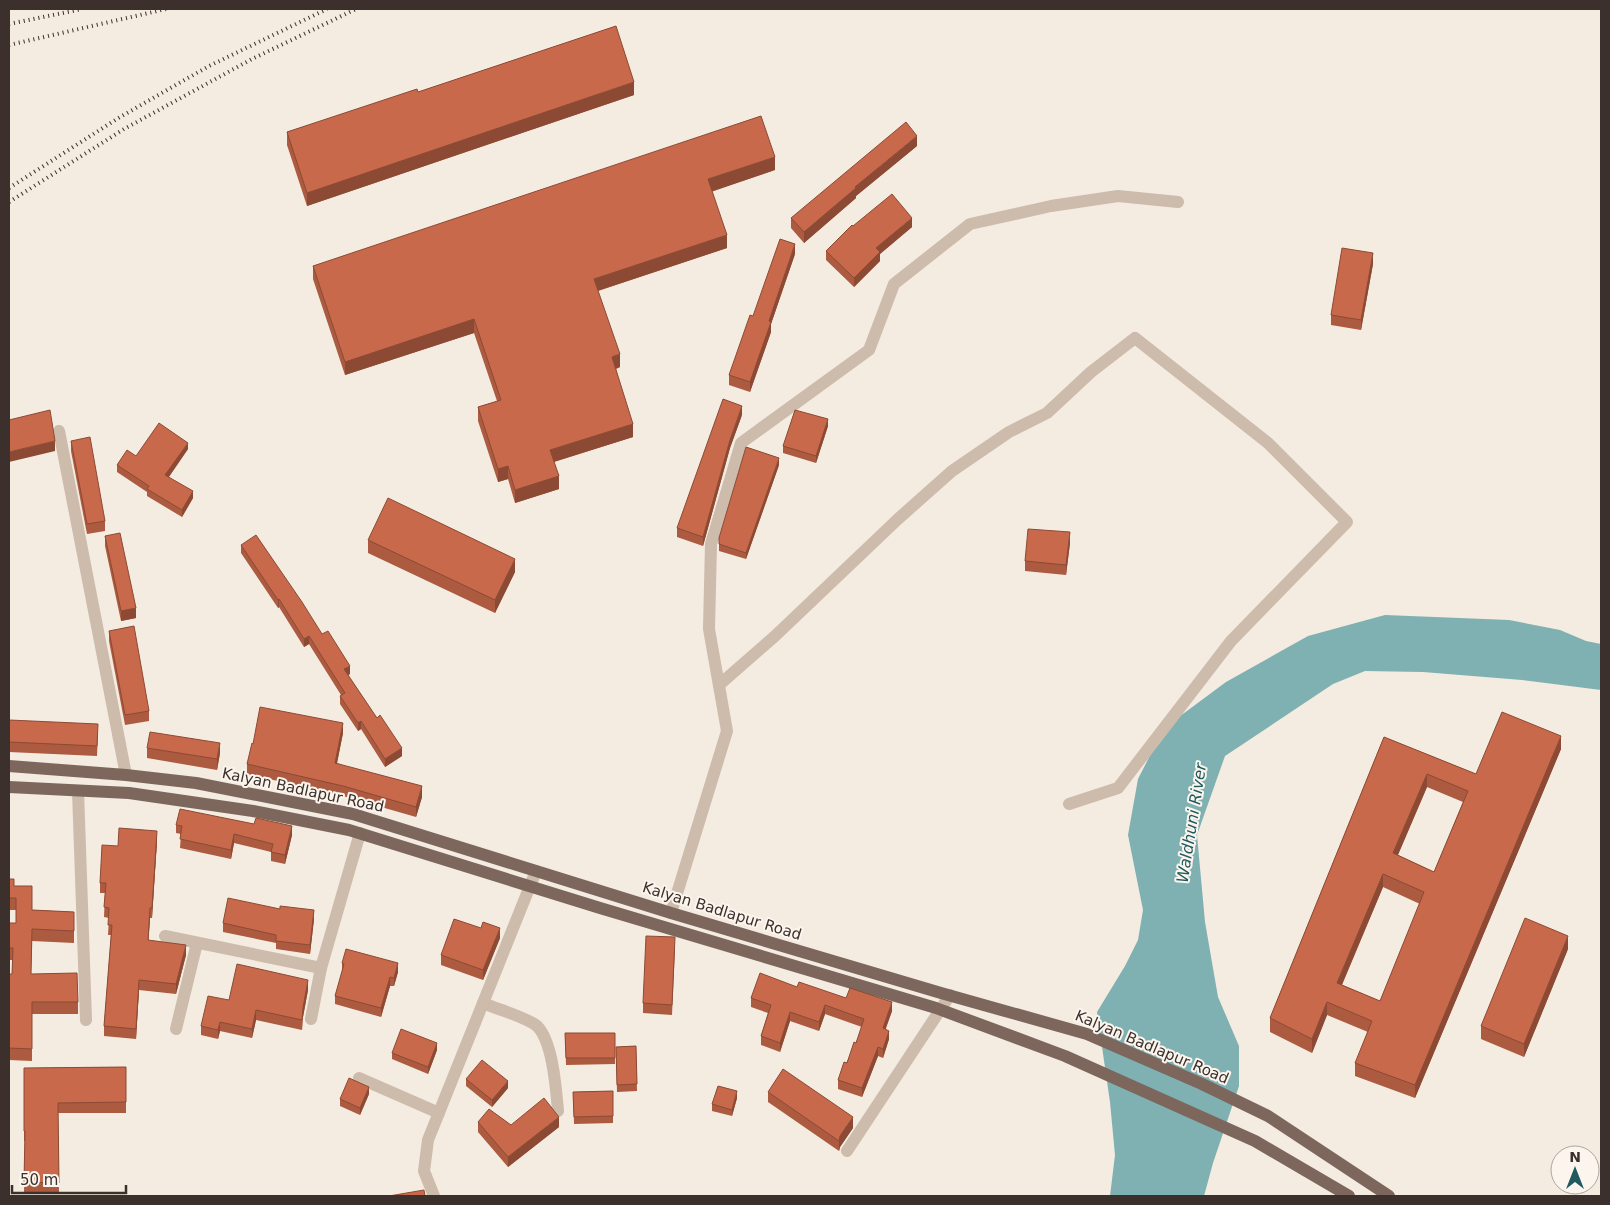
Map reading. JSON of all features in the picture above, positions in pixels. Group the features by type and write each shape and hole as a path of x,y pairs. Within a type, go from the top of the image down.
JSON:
{"main road":[{"name":"Kalyan Badlapur Road","path":"9,766 126,775 196,783 353,814 671,913 950,996 1087,1034 1202,1084 1268,1116 1389,1196"},
{"name":"Kalyan Badlapur Road","path":"9,787 129,793 253,811 349,830 941,1010 1065,1056 1255,1141 1349,1196"}],"street":[{"path":"671,913 727,731 709,630 711,544 741,443 869,350 894,284 970,224 1051,206 1118,196 1178,202"},
{"path":"719,685 775,636 898,518 952,470 1008,432 1047,413 1091,372 1135,338 1268,444 1347,522 1231,641 1118,788 1069,804"},
{"path":"58,431 126,775"},
{"path":"78,791 86,1020"},
{"path":"311,1019 321,968 360,834"},
{"path":"434,1196 424,1171 428,1140 536,871"},
{"path":"165,936 321,968"},
{"path":"176,1029 197,943"},
{"path":"847,1152 950,996"},
{"path":"483,1003 536,1026 544,1038 556,1088 558,1111"},
{"path":"359,1078 439,1113"}],"water":[{"name":"Waldhuni River","path":"1385,615 1509,620 1560,630 1586,641 1601,644 1601,690 1522,680 1423,672 1365,671 1333,684 1225,756 1197,835 1205,922 1218,997 1239,1046 1239,1086 1204,1196 1110,1196 1115,1155 1110,1102 1097,1012 1125,966 1138,940 1143,910 1128,835 1138,779 1164,728 1226,682 1308,636"}],"building":[{"path":"616,26 634,82 307,193 287,132 417,89 418,92"},
{"path":"761,116 775,157 708,179 727,235 594,279 620,354 612,357 633,424 550,450 559,476 515,490 508,466 498,469 478,407 501,400 474,319 345,362 313,266"},
{"path":"906,122 917,136 804,232 791,218"},
{"path":"892,194 912,218 876,248 880,252 854,278 826,251 852,225"},
{"path":"780,239 795,244 750,382 729,375 750,315 753,316"},
{"path":"1342,248 1373,253 1361,320 1331,315"},
{"path":"723,399 742,406 730,440 703,537 677,528"},
{"path":"50,410 55,441 9,452 9,420"},
{"path":"795,410 828,419 816,456 783,446"},
{"path":"159,423 188,443 165,475 193,491 182,510 147,489 149,486 117,465 127,450 136,456"},
{"path":"90,437 105,521 87,524 71,441"},
{"path":"746,447 779,458 746,553 719,544 719,538"},
{"path":"388,498 515,559 495,600 368,540"},
{"path":"1028,529 1070,532 1066,565 1025,561"},
{"path":"120,533 136,608 121,611 105,536"},
{"path":"256,535 322,634 328,631 350,666 344,669 377,718 380,715 402,748 385,759 361,721 358,723 340,696 345,693 309,636 304,639 279,599 241,545"},
{"path":"134,626 149,711 125,715 109,631"},
{"path":"260,707 343,723 335,763 422,786 416,807 343,786 247,764"},
{"path":"1502,712 1561,736 1415,1085 1355,1063 1372,1021 1327,1002 1312,1039 1270,1018 1384,737 1476,774","holes":["1427,774 1468,791 1434,872 1393,853","1383,874 1424,892 1380,1001 1337,983"]},
{"path":"9,720 98,724 97,746 9,742"},
{"path":"150,732 220,743 217,759 147,748"},
{"path":"180,809 254,824 256,818 292,826 285,855 271,852 273,844 234,834 231,850 180,839 182,826 176,825"},
{"path":"119,828 157,831 148,940 186,945 176,984 139,980 136,1029 104,1026 112,925 108,925 109,908 104,907 106,883 100,883 102,845 118,846"},
{"path":"9,879 14,879 14,886 32,886 32,910 74,912 74,931 32,929 31,974 77,973 78,1002 32,1002 32,1049 9,1048 9,974 12,974 13,948 9,948 9,923 16,923 16,898 9,898"},
{"path":"228,898 280,909 280,906 314,910 310,945 276,941 276,935 223,923"},
{"path":"1525,918 1568,936 1524,1044 1481,1026"},
{"path":"454,919 481,928 483,922 500,928 483,970 441,955"},
{"path":"646,936 675,937 672,1005 643,1003"},
{"path":"346,949 398,963 394,978 390,977 381,1008 335,996"},
{"path":"237,964 308,980 302,1020 256,1010 252,1029 220,1022 218,1030 201,1026 208,996 229,1000"},
{"path":"760,973 797,987 799,982 846,998 850,988 892,1002 883,1028 889,1031 883,1049 878,1047 862,1088 838,1080 844,1062 847,1063 854,1042 856,1043 864,1019 825,1005 819,1022 790,1012 780,1043 761,1036 771,1005 751,998"},
{"path":"401,1029 437,1043 428,1067 392,1053"},
{"path":"565,1033 615,1033 615,1058 566,1058"},
{"path":"636,1046 637,1084 617,1085 616,1047"},
{"path":"482,1060 508,1081 492,1100 466,1079"},
{"path":"126,1067 126,1102 58,1103 59,1183 24,1182 24,1068"},
{"path":"783,1069 853,1117 840,1136 839,1141 768,1092"},
{"path":"349,1078 369,1087 360,1108 340,1099"},
{"path":"718,1086 737,1091 732,1110 712,1104"},
{"path":"613,1091 613,1116 574,1117 573,1092"},
{"path":"544,1098 559,1117 508,1157 478,1122 489,1109 511,1125"},
{"path":"424,1190 425,1196 389,1196"}],"railway":[{"path":"9,24 82,9"},
{"path":"9,45 166,9"},
{"path":"9,188 120,117 209,66 327,9"},
{"path":"9,202 124,129 252,59 356,9"}]}
